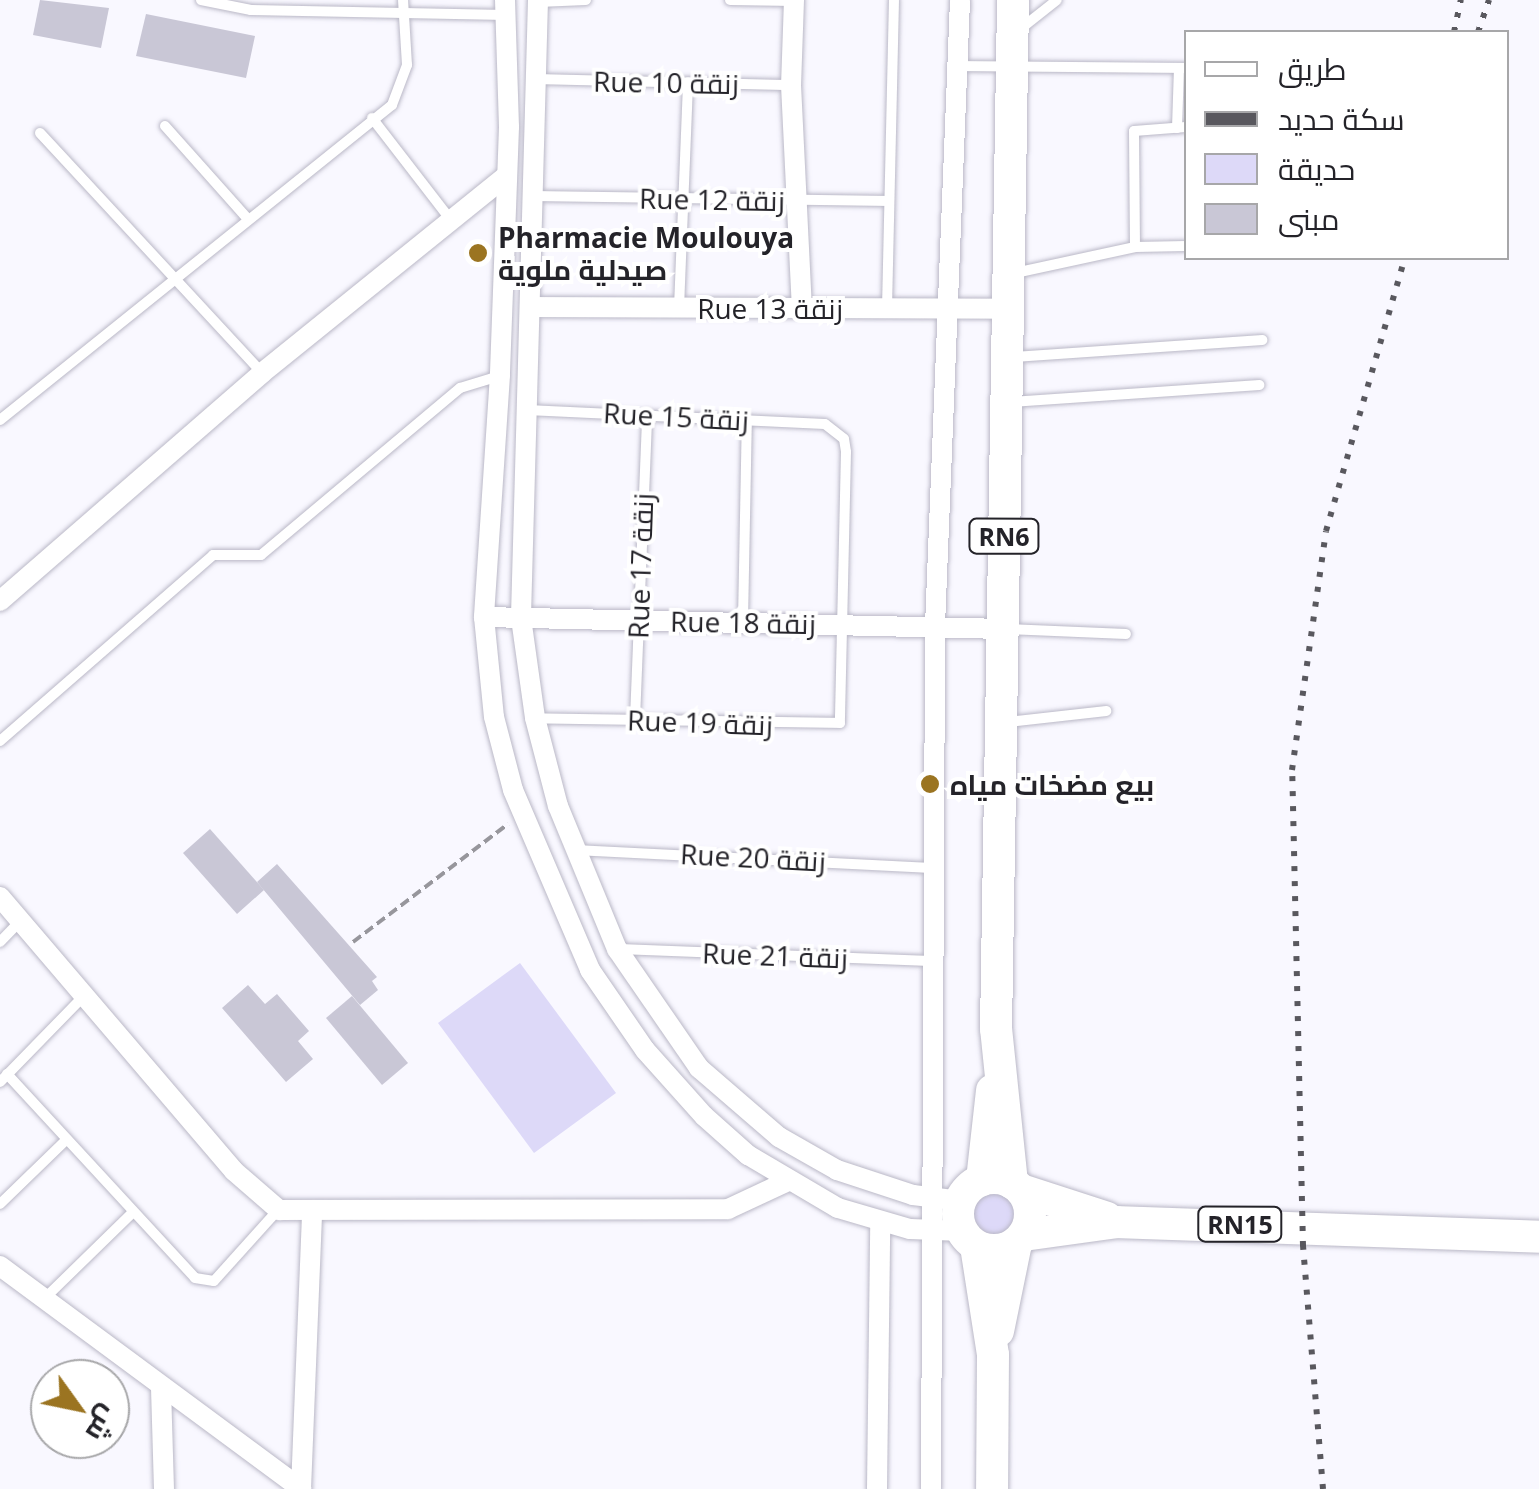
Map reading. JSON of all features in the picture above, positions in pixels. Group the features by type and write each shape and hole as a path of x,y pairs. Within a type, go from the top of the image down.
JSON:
{"main road":[{"name":"RN6","path":"992,1489 993,1355 972,1208 997,1072 1013,0"},
{"name":"RN6","path":"972,1208 1030,1217 1020,1239 993,1355"},
{"name":"RN15","path":"972,1208 1116,1222 1539,1237"},
{"path":"972,1208 996,1251 1020,1239"},
{"name":"RN15","path":"1020,1239 1116,1222"}],"street":[{"path":"931,1489 972,1208 932,960 934,626 960,0"},
{"path":"538,1 537,196 520,618 535,718 574,850 618,949 699,1068 778,1137 837,1170 972,1208"},
{"path":"794,1 791,84 802,308"},
{"path":"506,8 500,376 484,617 494,717 523,817 565,920 617,1014 704,1116 788,1180 838,1208 972,1208"},
{"path":"0,601 262,374 505,177"},
{"name":"Rue 13 زنقة","path":"532,307 1009,309"},
{"name":"Rue 18 زنقة","path":"484,617 1002,629"},
{"path":"0,898 251,1190 279,1210 312,1213 728,1209 788,1180"},
{"path":"0,1266 301,1489 312,1213"},
{"path":"877,1489 880,1227"},
{"path":"161,1388 164,1489"}],"lane":[{"path":"201,0 506,8"},
{"path":"538,1 586,0"},
{"path":"730,0 794,1"},
{"path":"886,308 894,0"},
{"path":"1012,51 1058,0"},
{"path":"0,420 372,118 403,88 404,4"},
{"path":"958,66 1012,51 1183,68 1182,127 1138,128 1132,136 1135,247"},
{"name":"Rue 10 زنقة","path":"540,79 791,84"},
{"path":"679,308 688,82"},
{"path":"372,118 450,219"},
{"path":"166,126 246,217"},
{"path":"40,133 170,280 262,374"},
{"name":"Rue 12 زنقة","path":"537,196 886,201"},
{"path":"1009,275 1135,247 1184,246"},
{"path":"1008,357 1262,340"},
{"path":"0,741 213,555 262,556 460,388 500,376"},
{"path":"1005,402 1259,385"},
{"name":"Rue 15 زنقة","path":"527,410 825,424 844,438 846,452 846,624"},
{"name":"Rue 17 زنقة","path":"634,719 647,414"},
{"path":"743,621 747,420"},
{"name":"Rue 19 زنقة","path":"535,718 832,727 844,715 846,624"},
{"path":"1002,629 1126,634"},
{"path":"1002,723 1106,712"},
{"name":"Rue 20 زنقة","path":"574,850 932,868"},
{"path":"0,942 20,920"},
{"name":"Rue 21 زنقة","path":"618,949 932,960"},
{"path":"84,996 4,1078 184,1270 206,1282 279,1210"},
{"path":"0,1204 66,1140"},
{"path":"44,1300 133,1212"}],"path":[{"path":"353,942 493,830 523,817"}],"green space":[{"path":"520,963 616,1093 534,1153 438,1023"},
{"path":"993,1188 1012,1196 1020,1215 1012,1234 993,1242 974,1234 966,1215 974,1196"}],"building":[{"path":"40,0 109,8 101,48 33,35"},
{"path":"146,14 255,36 246,78 136,56"},
{"path":"210,829 264,890 237,914 183,853"},
{"path":"277,864 377,977 372,981 378,990 360,1005 257,882"},
{"path":"248,985 265,1004 277,994 309,1031 298,1041 313,1059 286,1082 222,1008"},
{"path":"352,996 408,1063 382,1085 326,1018"}],"railway":[{"path":"1454,30 1461,0"},
{"path":"1479,30 1489,0"},
{"path":"1323,1489 1303,1246 1292,770 1326,531 1404,260"}],"place":[{"name":"Pharmacie Moulouya صيدلية ملوية","path":"478,253"},
{"name":"بيع مضخات مياه","path":"930,784"}]}
